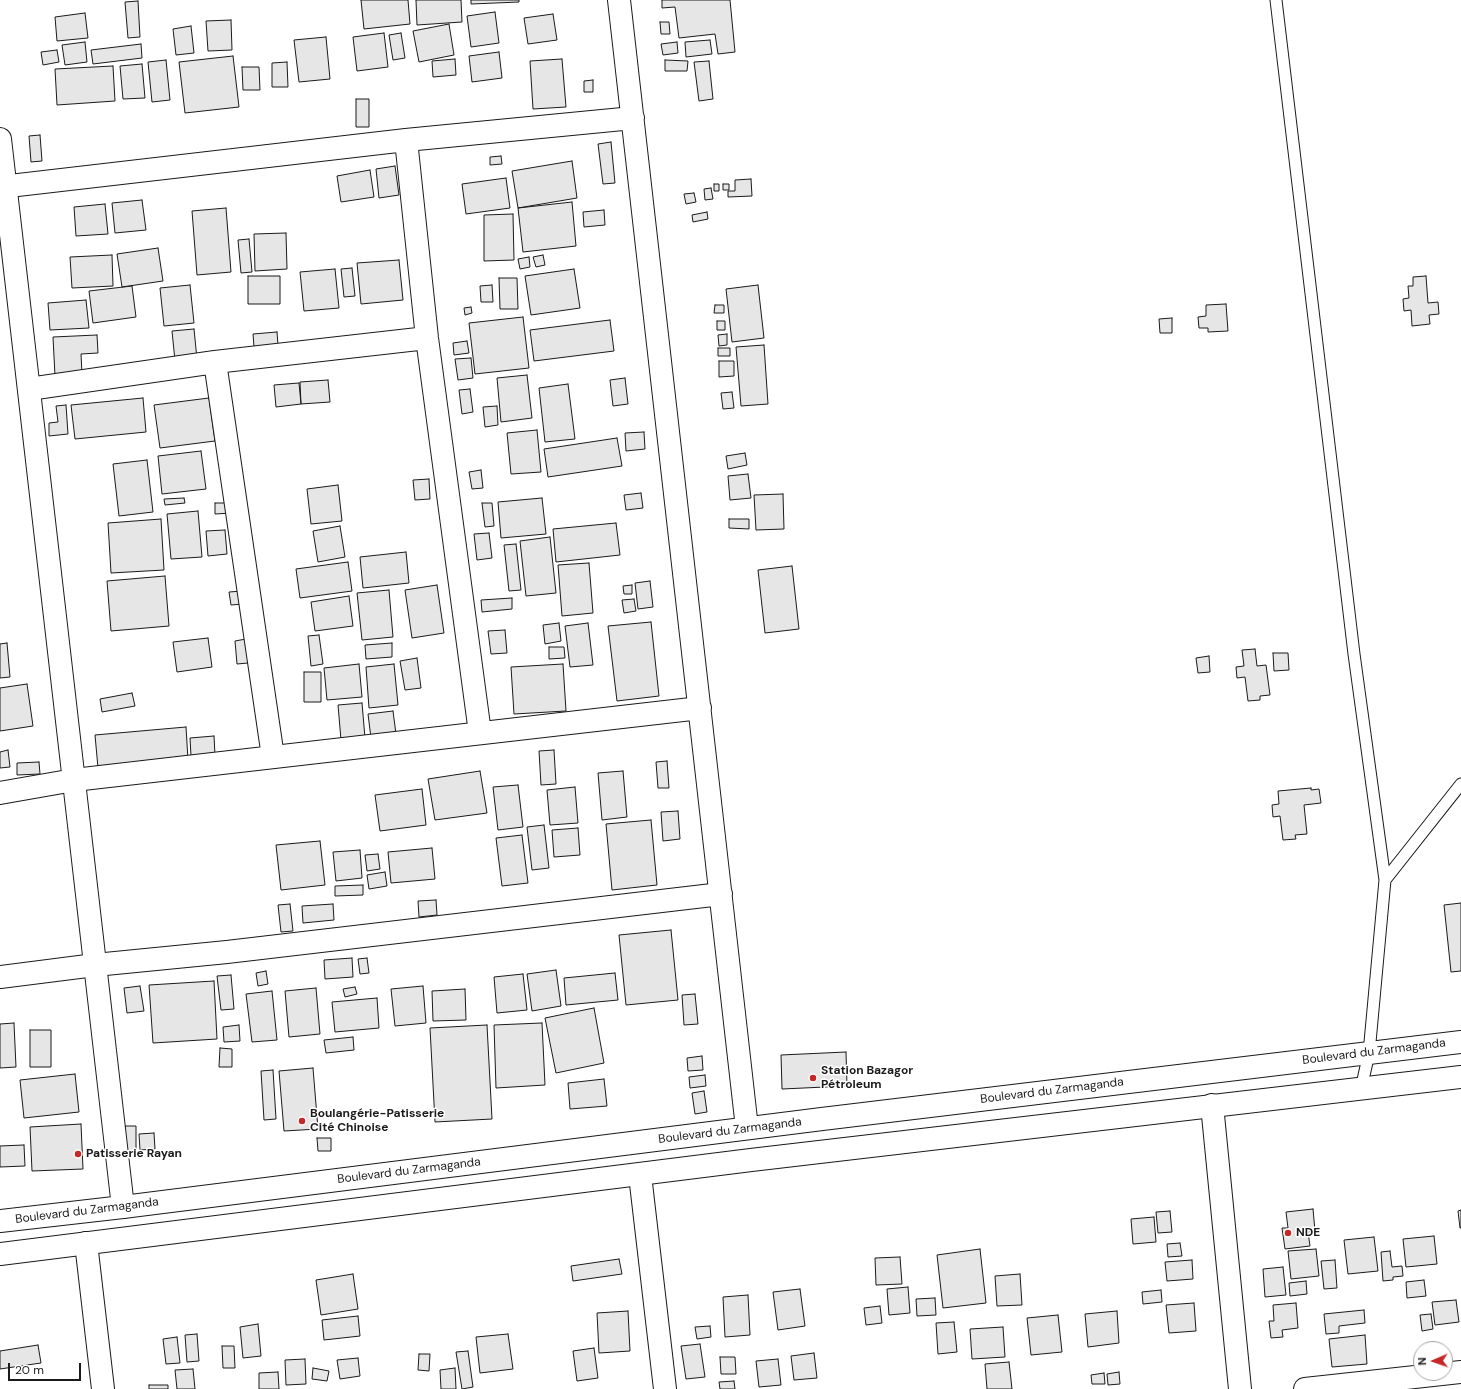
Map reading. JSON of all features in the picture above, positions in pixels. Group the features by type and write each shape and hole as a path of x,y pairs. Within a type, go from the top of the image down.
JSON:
{"street":[{"path":"619,0 747,1128"},
{"path":"3,186 406,140 633,118"},
{"path":"0,139 3,186 29,390 123,1207"},
{"path":"406,140 428,338 480,733"},
{"path":"29,390 215,362 428,338"},
{"path":"215,362 273,757"},
{"path":"0,793 74,780 700,708"},
{"path":"0,977 721,894"},
{"name":"Boulevard du Zarmaganda","path":"0,1221 123,1207 747,1128 1461,1042"},
{"path":"0,1254 828,1151 1461,1077"},
{"path":"1212,1105 1240,1389"},
{"path":"822,1119 828,1151"},
{"path":"640,1175 665,1389"},
{"path":"86,1243 103,1389"},
{"path":"1305,1389 1460,1378"}],"lane":[{"path":"1276,0 1354,654 1385,880 1369,1053 1361,1089"},
{"path":"1385,880 1461,784"}],"building":[{"path":"361,0 408,0 410,24 364,29"},
{"path":"416,0 461,0 462,22 417,25"},
{"path":"471,0 519,0 519,2 471,4"},
{"path":"662,0 730,0 735,52 718,54 715,34 679,38 675,7 662,8"},
{"path":"138,1 140,37 128,38 125,2"},
{"path":"495,12 499,43 471,47 467,16"},
{"path":"85,13 88,38 57,41 55,17"},
{"path":"553,14 557,40 528,44 524,18"},
{"path":"231,20 232,50 208,51 206,21"},
{"path":"660,22 669,22 670,34 661,34"},
{"path":"449,24 454,55 419,62 413,31"},
{"path":"191,26 194,53 176,55 173,29"},
{"path":"384,33 388,67 357,71 353,37"},
{"path":"401,33 405,58 393,60 389,35"},
{"path":"326,37 330,79 299,82 294,40"},
{"path":"710,40 712,54 686,57 685,42"},
{"path":"85,42 87,62 65,65 62,45"},
{"path":"677,42 678,53 663,55 661,44"},
{"path":"141,44 142,58 93,64 91,50"},
{"path":"57,50 59,62 43,65 41,52"},
{"path":"499,52 502,78 472,82 469,56"},
{"path":"233,56 239,107 185,113 179,62"},
{"path":"455,59 456,75 433,77 432,61"},
{"path":"562,59 566,107 533,109 530,61"},
{"path":"166,60 170,100 152,102 148,62"},
{"path":"665,60 688,61 687,71 665,71"},
{"path":"709,61 713,99 699,101 694,62"},
{"path":"287,62 288,87 272,87 272,63"},
{"path":"142,64 145,98 123,99 120,66"},
{"path":"113,66 115,101 57,105 55,69"},
{"path":"242,67 259,67 260,90 243,90"},
{"path":"593,80 593,92 584,92 584,81"},
{"path":"356,99 369,99 369,127 356,127"},
{"path":"40,135 42,161 31,162 29,136"},
{"path":"611,142 615,183 603,184 598,144"},
{"path":"501,156 502,164 490,165 490,157"},
{"path":"572,161 577,198 518,208 512,171"},
{"path":"395,166 399,195 379,198 376,169"},
{"path":"370,170 374,197 341,202 337,176"},
{"path":"506,178 510,208 466,214 462,184"},
{"path":"751,179 752,196 728,197 728,191 735,191 735,180"},
{"path":"714,184 719,184 719,191 714,191"},
{"path":"723,184 729,184 729,190 723,190"},
{"path":"711,188 713,199 705,200 704,189"},
{"path":"694,193 696,202 686,204 684,194"},
{"path":"142,200 146,230 115,233 112,203"},
{"path":"572,202 576,246 523,252 518,208"},
{"path":"105,204 108,234 76,236 74,207"},
{"path":"226,208 231,272 197,275 192,211"},
{"path":"604,210 605,225 584,227 583,212"},
{"path":"707,212 708,219 693,222 692,215"},
{"path":"513,214 514,260 484,261 484,215"},
{"path":"286,233 287,269 255,271 254,234"},
{"path":"249,239 252,272 241,273 238,240"},
{"path":"158,248 163,281 122,287 117,254"},
{"path":"112,255 113,286 72,288 70,257"},
{"path":"543,255 545,265 536,267 533,257"},
{"path":"529,257 530,267 520,269 518,259"},
{"path":"399,260 403,300 361,304 357,263"},
{"path":"352,268 355,296 344,297 341,269"},
{"path":"335,269 339,308 304,311 300,272"},
{"path":"574,269 580,308 531,315 525,276"},
{"path":"248,276 280,276 280,304 248,304"},
{"path":"1426,276 1428,303 1438,302 1439,314 1429,315 1430,324 1412,326 1411,310 1404,311 1403,299 1409,298 1408,286 1413,286 1413,277"},
{"path":"499,278 517,278 518,309 500,309"},
{"path":"190,285 194,323 164,326 160,288"},
{"path":"492,285 493,302 481,302 480,286"},
{"path":"758,285 764,338 732,342 726,289"},
{"path":"132,286 136,317 93,323 89,291"},
{"path":"86,300 89,328 50,330 48,303"},
{"path":"1226,304 1228,331 1208,332 1208,328 1199,328 1198,317 1206,316 1206,305"},
{"path":"715,305 724,305 724,313 714,313"},
{"path":"471,307 472,313 465,315 464,308"},
{"path":"523,317 529,368 475,374 469,323"},
{"path":"1172,318 1172,333 1160,333 1159,319"},
{"path":"610,320 614,351 534,361 530,330"},
{"path":"717,321 725,321 725,330 717,330"},
{"path":"194,329 197,359 175,361 172,331"},
{"path":"277,332 278,345 254,347 253,334"},
{"path":"727,334 727,345 719,346 718,335"},
{"path":"97,335 98,353 81,354 82,374 55,376 53,337"},
{"path":"467,341 469,353 454,355 453,343"},
{"path":"764,345 768,404 741,406 736,347"},
{"path":"718,348 730,348 730,356 718,356"},
{"path":"471,358 473,378 458,380 455,359"},
{"path":"719,361 734,361 734,376 719,377"},
{"path":"527,375 532,418 501,422 497,378"},
{"path":"625,378 628,404 613,406 610,380"},
{"path":"328,380 330,402 301,404 300,382"},
{"path":"299,383 301,404 276,407 274,385"},
{"path":"568,384 575,439 545,442 539,388"},
{"path":"470,389 473,412 462,414 459,390"},
{"path":"732,392 734,408 723,409 721,393"},
{"path":"143,398 146,432 75,439 71,405"},
{"path":"209,398 215,441 160,448 154,405"},
{"path":"66,405 68,434 49,436 49,423 58,422 56,406"},
{"path":"497,406 498,425 485,427 483,407"},
{"path":"537,430 541,472 511,474 507,433"},
{"path":"644,432 645,449 626,451 625,433"},
{"path":"617,438 622,466 548,477 544,449"},
{"path":"201,451 206,489 162,494 158,456"},
{"path":"745,453 747,465 728,469 726,456"},
{"path":"147,460 153,512 119,516 113,464"},
{"path":"481,470 483,488 472,489 469,472"},
{"path":"748,474 751,498 730,500 728,476"},
{"path":"429,479 430,499 415,500 413,480"},
{"path":"338,485 342,521 311,524 307,489"},
{"path":"641,493 643,508 626,510 624,495"},
{"path":"783,494 784,529 756,530 754,495"},
{"path":"184,498 185,503 165,505 164,499"},
{"path":"542,498 546,534 501,538 498,502"},
{"path":"215,503 231,503 232,513 215,514"},
{"path":"482,503 492,503 494,526 485,527"},
{"path":"198,511 202,557 171,559 167,514"},
{"path":"161,519 164,570 111,573 108,523"},
{"path":"729,519 749,519 749,529 729,528"},
{"path":"616,523 620,555 556,562 553,529"},
{"path":"340,526 345,557 318,562 313,531"},
{"path":"225,530 227,554 208,556 206,531"},
{"path":"489,533 492,558 477,560 474,534"},
{"path":"550,537 556,593 526,596 520,541"},
{"path":"516,544 521,590 509,591 504,545"},
{"path":"406,552 409,583 363,588 360,557"},
{"path":"348,562 352,591 300,598 296,569"},
{"path":"589,563 593,613 562,616 558,565"},
{"path":"792,566 799,629 765,633 758,570"},
{"path":"165,576 169,626 111,631 107,581"},
{"path":"650,581 653,607 638,609 635,583"},
{"path":"437,585 444,633 412,638 405,590"},
{"path":"632,585 632,594 624,594 623,586"},
{"path":"389,590 393,637 362,640 357,593"},
{"path":"242,591 243,604 231,605 229,592"},
{"path":"349,596 353,626 315,631 311,602"},
{"path":"512,598 512,609 482,612 481,600"},
{"path":"634,599 636,611 624,613 622,600"},
{"path":"651,622 659,696 617,701 608,626"},
{"path":"559,623 561,641 545,644 543,625"},
{"path":"588,623 593,665 570,667 565,626"},
{"path":"505,630 507,653 491,654 488,631"},
{"path":"319,635 323,664 311,666 308,636"},
{"path":"208,638 212,667 177,672 173,642"},
{"path":"246,639 248,663 237,664 235,641"},
{"path":"7,643 10,677 0,678 0,644"},
{"path":"392,643 392,657 366,659 365,645"},
{"path":"549,647 564,647 565,658 549,659"},
{"path":"1255,649 1257,666 1266,665 1270,695 1260,696 1260,700 1248,701 1245,677 1237,678 1236,667 1244,666 1242,650"},
{"path":"1273,653 1288,653 1289,670 1274,671"},
{"path":"1209,656 1210,672 1198,673 1196,658"},
{"path":"417,658 421,688 405,690 400,661"},
{"path":"359,664 362,697 327,700 324,668"},
{"path":"394,664 398,705 369,708 366,667"},
{"path":"563,664 566,711 514,714 511,667"},
{"path":"304,672 321,672 321,702 304,702"},
{"path":"27,684 33,726 0,731 0,688"},
{"path":"132,693 135,706 102,712 100,699"},
{"path":"362,703 365,738 341,740 338,705"},
{"path":"393,711 396,734 371,738 368,714"},
{"path":"186,727 188,760 98,768 95,735"},
{"path":"214,736 215,755 191,756 190,738"},
{"path":"8,750 10,767 0,768 0,752"},
{"path":"554,750 556,784 541,785 539,751"},
{"path":"667,761 669,788 658,788 656,762"},
{"path":"39,762 40,774 17,775 17,763"},
{"path":"480,771 487,813 435,820 428,779"},
{"path":"623,771 627,817 602,820 598,773"},
{"path":"518,785 523,827 498,830 493,787"},
{"path":"575,787 578,823 550,825 547,790"},
{"path":"1311,788 1311,790 1319,789 1321,803 1304,805 1307,834 1295,835 1296,839 1283,840 1280,816 1273,817 1272,805 1279,804 1278,791"},
{"path":"422,789 426,825 380,831 375,795"},
{"path":"678,811 680,839 663,841 661,812"},
{"path":"651,820 657,885 612,890 606,824"},
{"path":"544,825 549,868 532,870 527,827"},
{"path":"578,828 580,855 554,857 552,830"},
{"path":"522,835 528,883 502,886 496,838"},
{"path":"320,841 325,885 281,890 276,845"},
{"path":"432,848 435,879 391,883 388,852"},
{"path":"360,850 362,878 336,881 333,852"},
{"path":"378,854 380,869 367,871 365,855"},
{"path":"385,872 387,886 369,889 367,875"},
{"path":"363,885 363,895 335,896 335,886"},
{"path":"436,900 437,915 419,917 418,901"},
{"path":"1461,903 1461,971 1451,972 1444,905"},
{"path":"290,904 293,931 281,932 278,905"},
{"path":"333,904 334,920 303,923 302,906"},
{"path":"671,930 678,1000 626,1005 619,935"},
{"path":"352,958 353,977 325,979 324,960"},
{"path":"367,958 369,973 360,974 358,959"},
{"path":"556,970 561,1006 532,1011 527,974"},
{"path":"266,971 268,984 258,986 256,973"},
{"path":"615,973 618,1000 566,1005 564,978"},
{"path":"523,974 527,1010 497,1013 494,977"},
{"path":"231,975 234,1009 221,1010 217,976"},
{"path":"214,981 217,1039 153,1043 149,985"},
{"path":"140,986 144,1011 127,1013 124,988"},
{"path":"423,986 426,1023 395,1026 391,989"},
{"path":"355,987 357,994 345,997 343,989"},
{"path":"316,988 320,1034 289,1037 285,991"},
{"path":"465,989 466,1020 433,1021 432,991"},
{"path":"272,991 277,1040 252,1042 246,994"},
{"path":"695,994 698,1024 684,1025 682,995"},
{"path":"377,998 379,1028 335,1032 332,1002"},
{"path":"594,1008 604,1063 556,1073 545,1018"},
{"path":"14,1023 16,1067 0,1068 0,1024"},
{"path":"542,1023 545,1085 496,1088 494,1025"},
{"path":"239,1025 240,1041 224,1042 223,1027"},
{"path":"487,1025 492,1119 435,1122 430,1028"},
{"path":"30,1030 51,1030 51,1067 30,1067"},
{"path":"353,1037 354,1050 326,1053 324,1040"},
{"path":"220,1048 232,1049 232,1067 219,1067"},
{"path":"846,1052 847,1086 782,1089 781,1055"},
{"path":"702,1056 703,1070 688,1071 687,1058"},
{"path":"313,1068 318,1129 284,1131 279,1071"},
{"path":"273,1070 276,1119 264,1120 261,1071"},
{"path":"75,1074 79,1112 24,1118 20,1080"},
{"path":"705,1075 706,1086 690,1088 689,1077"},
{"path":"604,1079 607,1106 570,1109 568,1083"},
{"path":"704,1091 707,1112 695,1114 692,1093"},
{"path":"81,1124 83,1169 32,1171 30,1127"},
{"path":"125,1126 136,1126 136,1153 126,1154"},
{"path":"154,1133 155,1149 140,1150 139,1134"},
{"path":"317,1138 331,1138 331,1151 318,1151"},
{"path":"24,1145 25,1166 0,1167 0,1146"},
{"path":"1313,1209 1315,1231 1308,1232 1310,1246 1285,1249 1282,1228 1288,1228 1286,1212"},
{"path":"1461,1210 1461,1228 1460,1228 1458,1211"},
{"path":"1170,1211 1172,1232 1158,1233 1156,1212"},
{"path":"1154,1217 1156,1242 1133,1244 1131,1219"},
{"path":"1434,1236 1437,1264 1406,1267 1403,1239"},
{"path":"1374,1237 1378,1271 1348,1274 1344,1240"},
{"path":"1180,1243 1182,1256 1168,1257 1167,1244"},
{"path":"980,1249 986,1303 943,1308 937,1255"},
{"path":"1316,1249 1319,1276 1291,1279 1288,1251"},
{"path":"1390,1251 1392,1267 1402,1266 1403,1276 1393,1277 1393,1280 1383,1281 1381,1252"},
{"path":"900,1257 902,1284 876,1285 875,1258"},
{"path":"619,1259 622,1274 573,1281 571,1266"},
{"path":"1192,1260 1193,1279 1167,1281 1165,1262"},
{"path":"1335,1260 1337,1288 1324,1289 1321,1261"},
{"path":"1283,1267 1286,1295 1265,1297 1263,1269"},
{"path":"353,1274 358,1309 321,1315 316,1280"},
{"path":"1020,1274 1022,1305 997,1306 995,1276"},
{"path":"1424,1280 1426,1296 1407,1298 1406,1282"},
{"path":"1306,1281 1307,1294 1290,1296 1289,1283"},
{"path":"908,1287 910,1313 889,1315 887,1289"},
{"path":"800,1289 805,1326 778,1330 773,1292"},
{"path":"1161,1290 1162,1302 1143,1304 1142,1292"},
{"path":"748,1295 750,1335 725,1337 723,1297"},
{"path":"935,1298 936,1315 917,1316 916,1299"},
{"path":"1456,1300 1459,1322 1435,1325 1432,1302"},
{"path":"1194,1303 1196,1331 1169,1333 1166,1305"},
{"path":"1296,1303 1298,1328 1282,1330 1283,1337 1271,1338 1269,1321 1274,1321 1273,1305"},
{"path":"880,1306 882,1323 866,1325 864,1308"},
{"path":"1364,1310 1365,1323 1339,1326 1339,1333 1326,1334 1324,1314"},
{"path":"628,1311 630,1351 599,1353 597,1313"},
{"path":"1117,1311 1119,1343 1088,1347 1085,1314"},
{"path":"1431,1314 1433,1329 1422,1331 1420,1315"},
{"path":"1058,1315 1062,1352 1031,1355 1027,1318"},
{"path":"358,1316 360,1336 324,1340 322,1320"},
{"path":"954,1322 957,1352 938,1354 936,1323"},
{"path":"258,1324 261,1356 243,1358 240,1327"},
{"path":"710,1326 711,1337 697,1339 695,1327"},
{"path":"1003,1327 1005,1357 972,1359 970,1329"},
{"path":"197,1334 199,1361 187,1362 185,1335"},
{"path":"508,1334 513,1369 480,1373 476,1337"},
{"path":"1365,1335 1367,1364 1332,1367 1329,1339"},
{"path":"177,1337 180,1363 166,1364 163,1339"},
{"path":"700,1344 705,1377 686,1379 681,1346"},
{"path":"38,1345 41,1363 0,1369 0,1351"},
{"path":"222,1346 234,1346 235,1368 223,1368"},
{"path":"594,1348 598,1378 577,1381 573,1351"},
{"path":"468,1351 473,1387 462,1389 456,1352"},
{"path":"814,1353 817,1378 794,1380 791,1356"},
{"path":"419,1354 430,1354 429,1371 418,1370"},
{"path":"720,1357 735,1357 736,1374 721,1374"},
{"path":"358,1358 360,1376 340,1379 337,1360"},
{"path":"305,1359 306,1384 286,1385 285,1360"},
{"path":"778,1359 781,1385 759,1387 756,1361"},
{"path":"1009,1362 1012,1389 987,1389 985,1364"},
{"path":"313,1368 329,1371 327,1381 312,1379"},
{"path":"455,1368 456,1389 441,1389 440,1370"},
{"path":"193,1369 195,1389 177,1389 175,1370"},
{"path":"278,1372 279,1389 259,1389 259,1373"},
{"path":"1119,1372 1120,1384 1108,1385 1107,1374"},
{"path":"1104,1373 1105,1384 1092,1384 1091,1375"},
{"path":"734,1381 735,1389 720,1389 719,1382"},
{"path":"149,1385 168,1385 168,1389 149,1389"}],"place":[{"name":"Station Bazagor Pétroleum","path":"813,1078"},
{"name":"Boulangérie-Patisserie Cité Chinoise","path":"302,1121"},
{"name":"Patisserie Rayan","path":"78,1154"},
{"name":"NDE","path":"1288,1233"}]}
